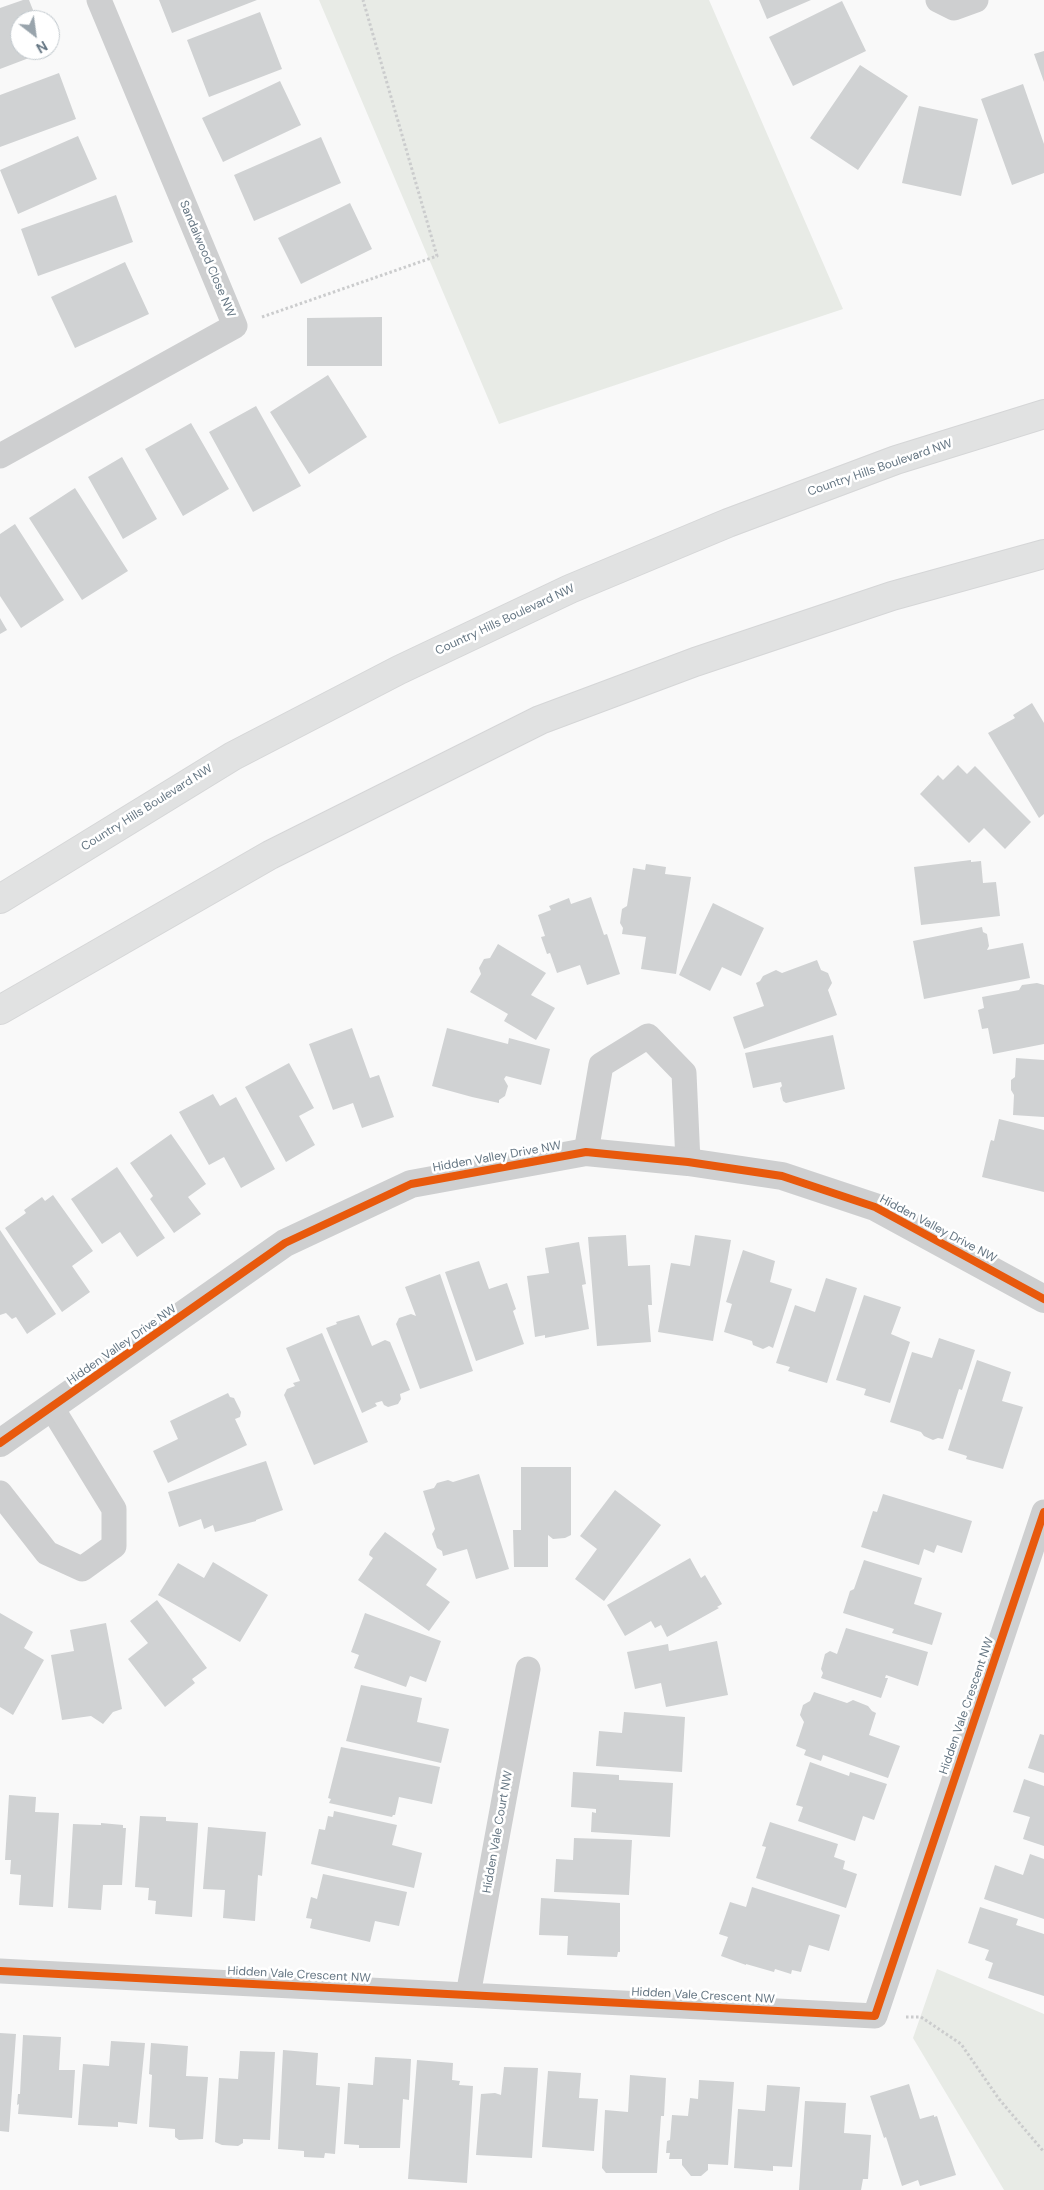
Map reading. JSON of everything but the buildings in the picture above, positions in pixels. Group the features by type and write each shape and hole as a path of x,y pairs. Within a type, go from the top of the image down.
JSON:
{"main road":[{"name":"Country Hills Boulevard NW","path":"0,899 233,756 399,670 570,589 728,523 896,460 1044,414"},
{"path":"892,596 1044,535"},
{"path":"0,1010 270,855 540,720 695,662 892,596 1044,554"},
{"path":"892,596 1044,572"}],"street":[{"name":"Sandalwood Close NW","path":"0,456 235,326 99,0"},
{"path":"938,0 954,8 976,0"},
{"path":"586,1152 601,1065 648,1036 684,1074 688,1162"},
{"name":"Hidden Valley Drive NW","path":"0,1443 285,1243 411,1184 586,1152 688,1162 782,1176 875,1206 1044,1299"},
{"path":"0,1493 47,1553 82,1569 114,1546 114,1509 52,1408"},
{"name":"Hidden Vale Crescent NW","path":"0,1970 875,2016 1044,1512"},
{"name":"Hidden Vale Court NW","path":"468,1995 528,1669"}],"path":[{"path":"235,326 437,256 363,0"},
{"path":"875,2016 921,2017 961,2044 999,2099 1044,2152"}],"shaded area":[{"path":"319,0 709,0 843,309 499,424"},
{"path":"937,1969 1044,2014 1044,2190 1004,2190 913,2038"}],"cycle path":[{"path":"0,1443 285,1243 411,1184 586,1152 688,1162 782,1176 875,1207 1044,1299"},
{"path":"0,1971 875,2016 1044,1512"}]}
